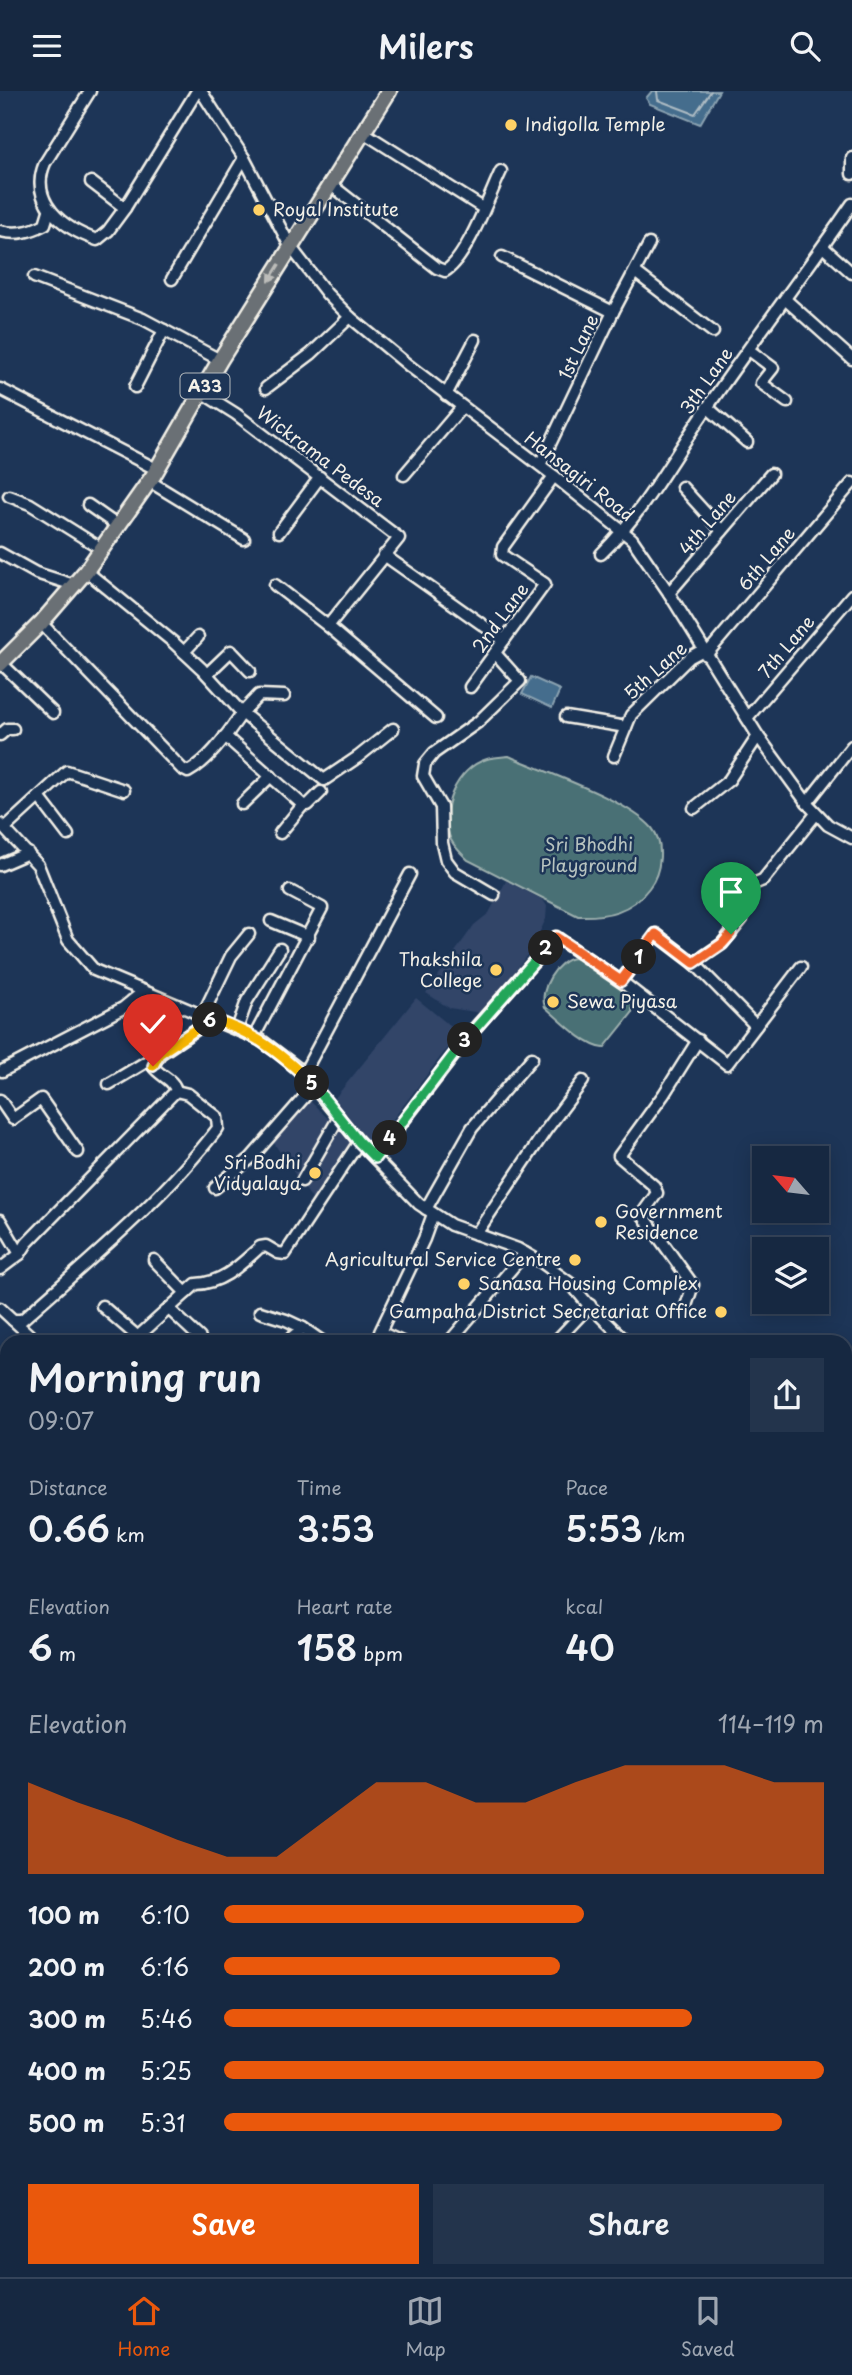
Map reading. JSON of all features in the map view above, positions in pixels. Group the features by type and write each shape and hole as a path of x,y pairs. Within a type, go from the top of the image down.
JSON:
{"highway":[{"name":"A33","path":"2,660 41,623 86,571 153,475 290,246 389,91"}],"street":[{"path":"90,91 45,163 41,173 41,191 49,211 83,235 97,240 108,231 125,208 199,91"},
{"name":"Hansagiri Road","path":"199,91 244,157 290,246 327,294 350,317 446,395 624,531 669,593 758,736 807,803 835,830 852,838"},
{"path":"363,132 483,208"},
{"path":"172,279 244,157"},
{"path":"852,158 852,174"},
{"path":"330,184 436,268 445,271 452,267 472,234 501,171"},
{"path":"91,183 125,208"},
{"name":"3th Lane","path":"601,554 624,531 707,407 852,204"},
{"path":"0,230 12,234 32,231 45,224 49,211"},
{"name":"1st Lane","path":"540,465 613,312 649,244"},
{"path":"821,250 852,273"},
{"path":"502,257 613,312"},
{"path":"635,272 713,332"},
{"path":"34,277 143,319 220,360"},
{"path":"786,300 852,359"},
{"path":"267,388 312,354 350,317"},
{"path":"135,387 164,330"},
{"path":"446,395 475,340"},
{"path":"749,350 772,368 761,383 786,402"},
{"path":"0,389 153,475 244,539"},
{"name":"Wickrama Pedesa","path":"201,391 236,414 399,538 384,555"},
{"path":"404,475 462,407"},
{"path":"707,407 747,442"},
{"name":"4th Lane","path":"669,593 771,474"},
{"name":"2nd Lane","path":"470,687 545,584 502,555 503,547 554,476"},
{"path":"279,532 320,477"},
{"name":"6th Lane","path":"705,652 852,483"},
{"path":"682,487 722,531"},
{"path":"9,496 30,504 102,549"},
{"path":"88,505 118,526"},
{"path":"0,553 36,573 74,585"},
{"path":"328,626 384,555 504,640"},
{"path":"86,571 184,652 242,713 324,780 393,729"},
{"path":"275,585 328,626 436,718"},
{"name":"7th Lane","path":"747,718 852,595"},
{"path":"41,623 182,769 188,772 198,767 259,695 284,696"},
{"path":"184,652 198,637"},
{"path":"207,674 231,651 250,671"},
{"name":"5th Lane","path":"614,756 631,715 690,657 705,652"},
{"path":"494,894 455,872 446,860 442,843 441,807 423,776 425,764 434,753 478,722 520,681 495,653"},
{"path":"2,660 53,713"},
{"path":"566,717 626,727"},
{"path":"0,735 7,729 13,729"},
{"path":"225,736 303,806"},
{"path":"694,808 729,780 758,736"},
{"path":"807,803 852,746"},
{"path":"124,790 67,771 3,826 38,865 68,940 94,970 237,1029 275,1050 314,1086 359,1142 430,1211 451,1225 525,1253 570,1283 620,1335"},
{"path":"242,804 271,776"},
{"path":"280,833 303,806 308,805 321,792"},
{"path":"39,797 68,835"},
{"path":"694,963 722,944 742,919 734,896 736,891 763,880 816,814"},
{"path":"0,865 28,853"},
{"path":"303,1075 410,874"},
{"path":"254,1037 322,908 290,891"},
{"path":"271,921 309,937"},
{"path":"109,1084 159,1054 207,1017 231,956 249,934"},
{"path":"621,981 656,934 694,963 756,1027"},
{"path":"375,1158 475,1028 556,937 621,981 727,1064 801,967"},
{"path":"237,1029 247,1001 280,949"},
{"path":"2,1071 123,1008 144,991"},
{"path":"686,1306 693,1285 642,1214 657,1193 654,1186 619,1156 664,1094 698,1040"},
{"path":"159,1054 153,1066 176,1091"},
{"path":"378,1335 424,1239 430,1211 471,1128 532,1058"},
{"path":"476,1234 546,1130 583,1081"},
{"path":"215,1188 251,1158 314,1086"},
{"path":"0,1269 20,1254 27,1243 176,1091"},
{"path":"13,1320 22,1320 113,1241 199,1153 218,1128 217,1117 188,1094 176,1091"},
{"path":"0,1100 13,1119 41,1099 78,1152"},
{"path":"302,1181 339,1117"},
{"path":"139,1335 196,1284 210,1284 231,1273 260,1247 266,1246 278,1254 285,1254 359,1142"},
{"path":"0,1220 20,1254"},
{"path":"455,1335 525,1253"},
{"path":"153,1260 186,1293"},
{"path":"562,1335 590,1305"},
{"path":"102,1306 131,1335"},
{"path":"0,1308 29,1335"},
{"path":"169,1308 197,1335"},
{"path":"260,1312 286,1319 313,1335"},
{"path":"294,1335 303,1328"},
{"path":"380,1332 387,1335"}],"shaded area":[{"path":"506,881 543,900 547,906 546,919 532,948 481,1013 449,1008 426,993 474,925 489,913"},
{"path":"416,998 459,1033 371,1148 334,1099"},
{"name":"Sri Bodhi Vidyalaya","path":"306,1097 355,1145 314,1202 271,1139"}],"green space":[{"name":"Sri Bhodhi Playground","path":"509,756 606,797 625,807 652,828 659,842 659,867 653,882 642,896 618,911 578,916 468,860 459,851 451,840 448,829 447,816 452,792 466,771 476,764 490,758"},
{"path":"574,958 607,975 633,1000 632,1013 604,1048 581,1038 545,1007 544,992 550,977 561,964"}],"water":[{"path":"652,91 719,91 700,124 650,104 646,98"},
{"path":"531,677 560,690 552,708 522,694"}],"place":[{"name":"Indigolla Temple","path":"511,125"},
{"name":"Royal Institute","path":"259,210"},
{"name":"Thakshila College","path":"496,970"},
{"name":"Sewa Piyasa","path":"553,1002"},
{"name":"Sri Bodhi Vidyalaya","path":"315,1173"},
{"name":"Government Residence","path":"601,1222"},
{"name":"Agricultural Service Centre","path":"575,1260"},
{"name":"Sanasa Housing Complex","path":"464,1284"},
{"name":"Gampaha District Secretariat Office","path":"721,1312"}],"route":[{"path":"153,1066 159,1054 212,1019 234,1027 261,1040 299,1069 375,1158 475,1028 556,937 621,981 656,934 694,963 722,944 731,934"}]}
